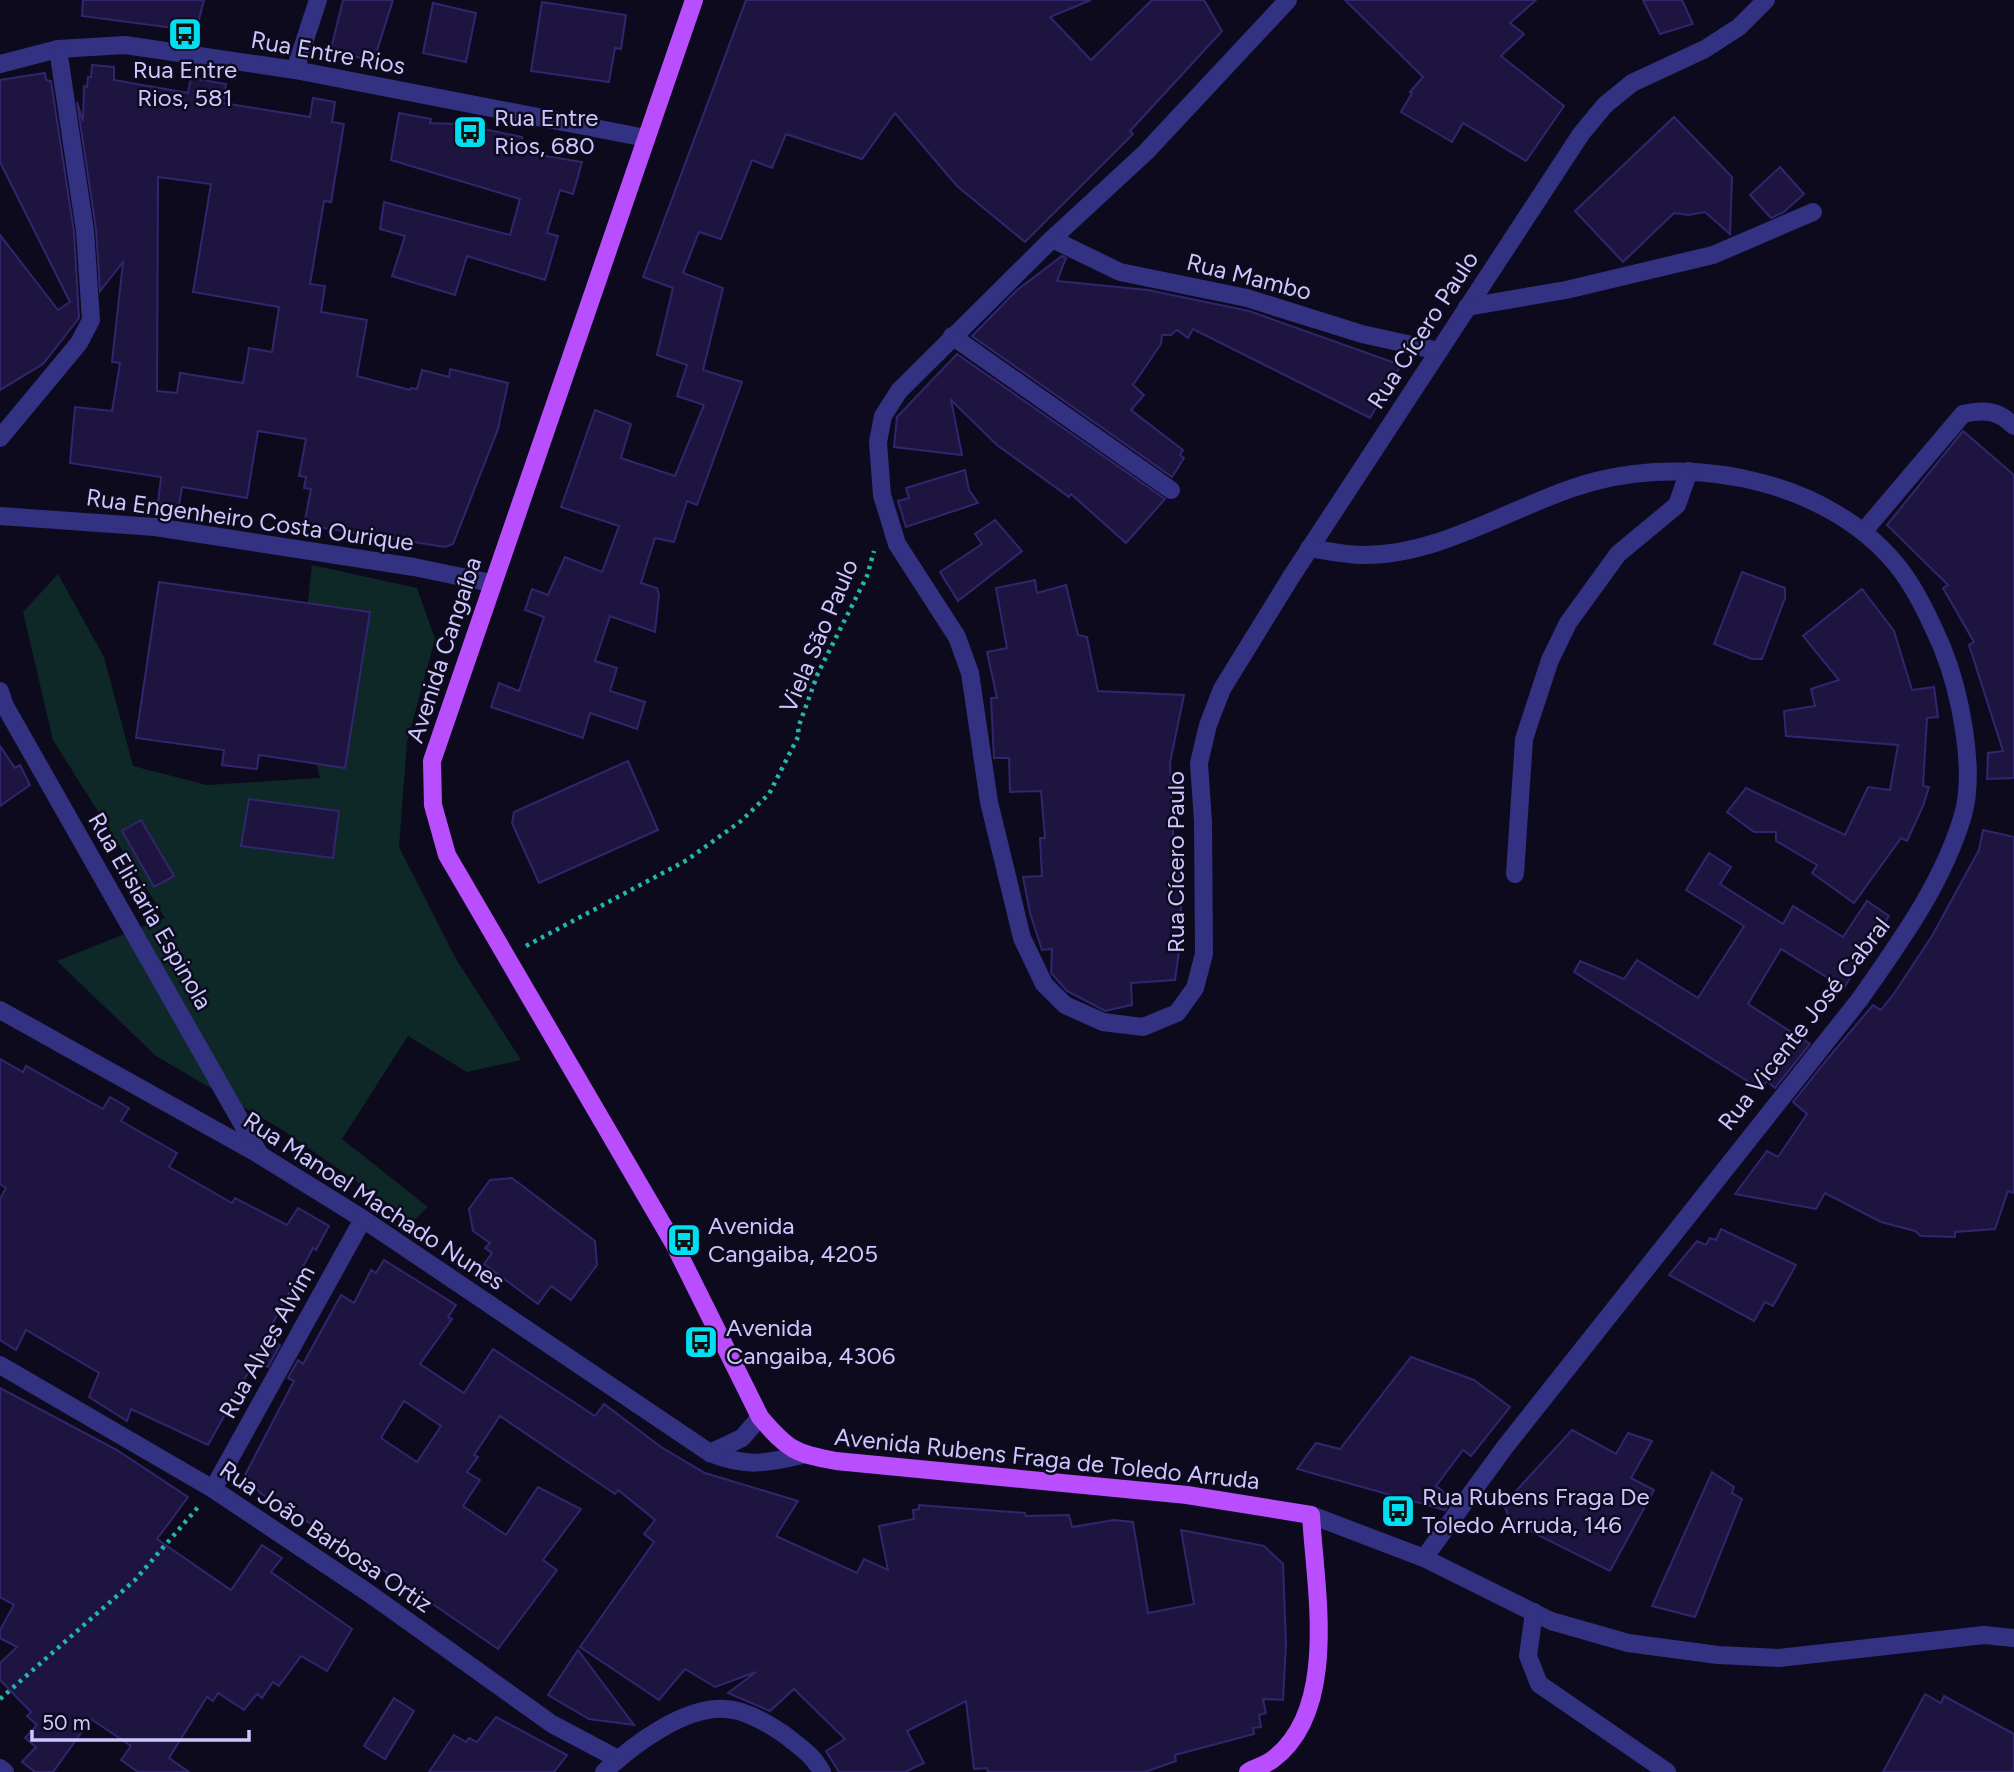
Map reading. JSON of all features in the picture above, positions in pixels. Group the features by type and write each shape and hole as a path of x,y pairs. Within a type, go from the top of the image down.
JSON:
{"main road":[{"name":"Avenida Cangaíba","path":"695,0 491,583 432,761 433,804 446,855 506,961 572,1065 674,1244 760,1417 776,1436 802,1455"},
{"name":"Avenida Rubens Fraga de Toledo Arruda","path":"802,1455 836,1461 1187,1495 1311,1515"},
{"path":"1248,1772 1273,1760 1299,1728 1311,1705 1319,1662 1311,1515"}],"street":[{"path":"295,70 318,0"},
{"name":"Rua Cícero Paulo","path":"1288,0 1146,152 1052,239 899,391 883,416 878,442 882,495 897,544 957,637 970,673 989,802 1022,938 1044,984 1065,1005 1103,1022 1143,1027 1177,1013 1195,988 1204,954 1203,822 1199,763 1208,725 1222,689 1309,548 1581,134 1605,105 1632,83 1704,49 1739,27 1766,0"},
{"name":"Rua Entre Rios","path":"0,64 58,49 125,45 295,70 646,138"},
{"path":"0,438 79,343 91,320 92,303 85,232 58,49"},
{"path":"1467,307 1566,290 1713,256 1813,212"},
{"name":"Rua Mambo","path":"1052,239 1120,272 1247,298 1362,334 1439,351"},
{"path":"952,336 1171,490"},
{"path":"1863,532 1951,424 1963,414 1979,410 1995,412 2014,426"},
{"path":"1516,874 1524,739 1550,660 1568,623 1618,554 1676,505 1689,471"},
{"name":"Rua Vicente José Cabral","path":"1309,548 1365,555 1419,547 1550,495 1598,481 1649,473 1689,471 1769,485 1814,502 1863,532 1907,579 1927,612 1951,669 1968,750 1964,813 1941,870 1910,929 1860,999 1513,1436 1423,1558"},
{"name":"Rua Engenheiro Costa Ourique","path":"0,516 155,527 414,567 491,583"},
{"name":"Rua Elisiaria Espinola","path":"0,691 5,706 260,1155"},
{"name":"Rua Manoel Machado Nunes","path":"0,1010 260,1155 363,1219 710,1453 739,1464 767,1463 802,1455"},
{"name":"Rua Alves Alvim","path":"213,1489 363,1219"},
{"name":"Rua João Barbosa Ortiz","path":"0,1365 213,1489 370,1594 552,1724 618,1759"},
{"path":"710,1453 742,1438 760,1417"},
{"name":"Avenida Rubens Fraga de Toledo Arruda","path":"1311,1515 1423,1558 1551,1621 1628,1643 1718,1655 1779,1658 1984,1634 2014,1638"},
{"path":"1534,1612 1528,1656 1539,1684 1667,1772"},
{"path":"604,1772 618,1759 677,1718 726,1709 769,1723 814,1757 822,1772"},
{"path":"0,1768 5,1772"}],"path":[{"name":"Viela São Paulo","path":"506,961 538,937 687,860 750,812 769,794 799,735 798,728 818,673 867,576 876,544 890,519"},
{"path":"0,1699 135,1580 213,1489"}],"green space":[{"path":"312,565 417,588 435,639 407,742 399,847 456,959 521,1060 467,1072 408,1036 342,1139 428,1207 413,1221 281,1129 156,1056 57,961 165,918 53,740 23,612 58,574 104,657 133,766 207,785 320,778 298,690"}],"building":[{"path":"83,0 204,0 196,31 82,16"},
{"path":"343,0 393,0 374,60 330,53"},
{"path":"746,0 1091,0 1050,17 1091,60 1152,0 1204,0 1222,31 1130,131 1133,134 1025,242 957,186 895,113 862,159 786,134 772,168 752,160 721,239 699,232 683,273 723,288 703,370 742,382 697,505 687,501 674,542 655,538 641,583 657,588 659,594 655,632 610,616 595,661 617,668 610,691 645,702 637,729 590,713 583,738 491,707 499,683 519,691 544,617 525,610 532,589 548,595 565,557 602,572 619,526 561,507 595,410 631,424 621,458 675,476 704,405 677,396 687,365 657,355 673,288 643,277"},
{"path":"1345,0 1536,0 1510,23 1524,34 1501,56 1564,106 1526,161 1463,123 1452,142 1401,112 1412,93 1410,92 1423,77"},
{"path":"1643,0 1682,0 1693,24 1660,34"},
{"path":"542,2 626,15 621,49 615,48 609,82 531,71"},
{"path":"433,3 476,13 466,62 423,53"},
{"path":"92,65 114,67 114,80 188,93 191,78 226,84 223,103 310,117 313,98 335,102 332,122 344,124 331,202 324,201 310,284 325,286 321,312 367,320 357,376 410,390 417,389 422,370 449,377 450,369 508,383 498,429 453,544 445,547 304,525 311,489 304,488 306,477 299,476 306,439 258,431 247,498 182,487 179,506 158,503 161,477 70,463 75,407 112,411 120,363 112,362 123,262 100,291 96,229 77,102 83,121 84,86 87,87 88,77 91,77","holes":["158,177 211,184 193,292 279,307 272,352 249,348 243,383 180,373 177,393 157,391"]},
{"path":"45,73 46,80 51,81 74,232 79,318 43,364 0,390 0,235 58,310 70,302 0,162 0,80"},
{"path":"399,113 431,119 430,123 459,124 522,137 521,152 582,162 573,194 560,190 547,233 558,236 545,280 467,256 455,295 392,276 405,236 380,229 384,202 510,235 520,199 391,160"},
{"path":"1674,117 1732,177 1730,234 1705,212 1688,215 1674,213 1623,262 1575,211"},
{"path":"1780,167 1804,194 1784,212 1771,218 1750,195"},
{"path":"1062,256 1066,258 1057,281 1148,290 1249,311 1401,365 1370,418 1193,329 1188,338 1177,330 1171,335 1162,335 1161,344 1133,385 1144,395 1131,410 1183,450 1180,455 1184,458 1172,477 972,336 1017,290"},
{"path":"957,354 1165,499 1126,543 1071,494 1069,497 997,445 951,400 962,455 894,447 897,417"},
{"path":"1963,431 2014,475 2014,778 1987,779 1988,753 2003,751 1969,645 1974,642 1943,588 1948,585 1887,525"},
{"path":"965,470 969,490 978,503 906,527 898,501 909,498 906,488"},
{"path":"995,520 1022,551 958,601 940,572 982,544 975,534"},
{"path":"1742,572 1785,588 1785,598 1762,659 1752,659 1714,644"},
{"path":"1035,580 1037,593 1066,585 1078,635 1087,637 1098,691 1184,695 1170,763 1172,825 1181,889 1181,937 1175,980 1131,983 1132,1005 1105,1011 1067,991 1051,973 1052,949 1042,950 1030,913 1023,877 1042,876 1040,838 1045,838 1041,791 1010,792 1009,758 994,758 991,698 997,698 987,652 1007,648 996,588"},
{"path":"159,582 370,612 345,768 259,755 257,769 222,765 224,750 136,738"},
{"path":"1862,589 1894,631 1912,690 1934,687 1938,717 1927,718 1923,786 1929,787 1923,806 1907,841 1901,838 1854,903 1812,873 1817,865 1776,841 1776,832 1754,832 1727,812 1746,788 1845,835 1868,787 1890,790 1898,745 1786,736 1784,711 1815,706 1811,689 1839,680 1803,636"},
{"path":"0,746 15,768 20,765 30,785 0,806"},
{"path":"628,761 658,830 539,883 512,823 514,812"},
{"path":"249,799 339,811 333,858 241,846"},
{"path":"141,820 174,876 154,887 122,831"},
{"path":"1983,830 2014,837 2014,1193 2008,1191 1995,1229 1955,1232 1955,1237 1921,1236 1915,1231 1881,1222 1825,1193 1816,1209 1735,1194 1767,1151 1778,1157 1807,1114 1793,1102 1873,1005 1881,1010 1895,992 1932,936 1979,850"},
{"path":"1709,853 1731,867 1720,884 1783,924 1793,906 1843,937 1867,901 1889,916 1844,988 1781,949 1748,1004 1810,1044 1775,1088 1767,1081 1760,1089 1574,972 1580,961 1624,979 1637,960 1698,998 1744,926 1686,890"},
{"path":"0,1059 23,1072 26,1066 103,1109 110,1097 129,1108 121,1121 177,1153 169,1167 232,1203 235,1198 287,1225 298,1208 329,1226 316,1250 313,1248 266,1336 280,1345 268,1367 263,1364 264,1344 208,1445 131,1409 127,1421 89,1397 99,1373 26,1330 16,1350 0,1340 0,1199 6,1188 0,1184"},
{"path":"512,1178 595,1241 597,1265 571,1300 551,1286 538,1304 484,1264 492,1253 485,1248 490,1243 473,1231 469,1209 490,1180"},
{"path":"1721,1229 1796,1265 1773,1306 1765,1302 1754,1321 1669,1275 1697,1241 1706,1245 1710,1238 1716,1240"},
{"path":"384,1260 456,1305 448,1317 452,1319 420,1364 464,1393 493,1349 595,1416 604,1404 661,1447 705,1473 798,1501 776,1536 857,1573 864,1559 888,1570 879,1526 914,1519 913,1510 919,1509 919,1505 1025,1513 1026,1516 1069,1515 1072,1527 1114,1520 1133,1522 1148,1613 1194,1604 1181,1530 1264,1546 1283,1564 1286,1644 1283,1700 1263,1699 1266,1713 1259,1715 1261,1727 1253,1728 1254,1734 1175,1755 1176,1761 1145,1772 988,1772 987,1768 974,1769 966,1701 907,1731 924,1763 905,1772 839,1772 826,1751 845,1739 794,1689 770,1711 728,1693 756,1672 715,1687 685,1669 659,1700 580,1647 654,1542 644,1534 655,1520 618,1490 615,1494 500,1416 474,1455 478,1457 467,1472 480,1480 463,1506 506,1535 538,1487 581,1509 543,1560 557,1570 498,1649 357,1552 260,1493 245,1475 294,1381 288,1378 298,1360 303,1364 341,1295 354,1303 371,1270 376,1273","holes":["404,1401 441,1426 417,1462 381,1438"]},
{"path":"1411,1357 1474,1380 1510,1407 1471,1456 1463,1450 1436,1486 1453,1499 1445,1510 1297,1469 1316,1443 1340,1449"},
{"path":"0,1388 117,1450 188,1497 157,1539 231,1590 262,1545 282,1558 271,1572 352,1629 327,1671 301,1656 279,1686 273,1682 262,1698 257,1694 244,1710 218,1693 213,1701 207,1697 169,1758 189,1772 138,1772 121,1760 131,1746 91,1719 53,1772 35,1772 22,1762 36,1747 25,1738 37,1725 27,1716 31,1712 0,1680 0,1663 17,1647 0,1638 0,1630 14,1605 0,1597"},
{"path":"1572,1430 1616,1454 1628,1433 1652,1441 1631,1478 1654,1490 1610,1571 1510,1521 1504,1504"},
{"path":"1712,1472 1734,1487 1732,1493 1742,1499 1695,1617 1652,1606"},
{"path":"578,1650 634,1725 589,1719 548,1695"},
{"path":"1925,1694 1941,1703 1944,1696 2014,1734 2014,1772 1883,1772"},
{"path":"394,1698 414,1711 385,1759 364,1746"},
{"path":"496,1717 567,1755 554,1772 429,1772 454,1735 466,1742 469,1738 477,1742"}],"place":[{"name":"Rua Entre Rios, 581","path":"185,34"},
{"name":"Rua Entre Rios, 680","path":"470,132"},
{"name":"Avenida Cangaiba, 4205","path":"684,1240"},
{"name":"Avenida Cangaiba, 4306","path":"701,1342"},
{"name":"Rua Rubens Fraga De Toledo Arruda, 146","path":"1398,1511"}]}
